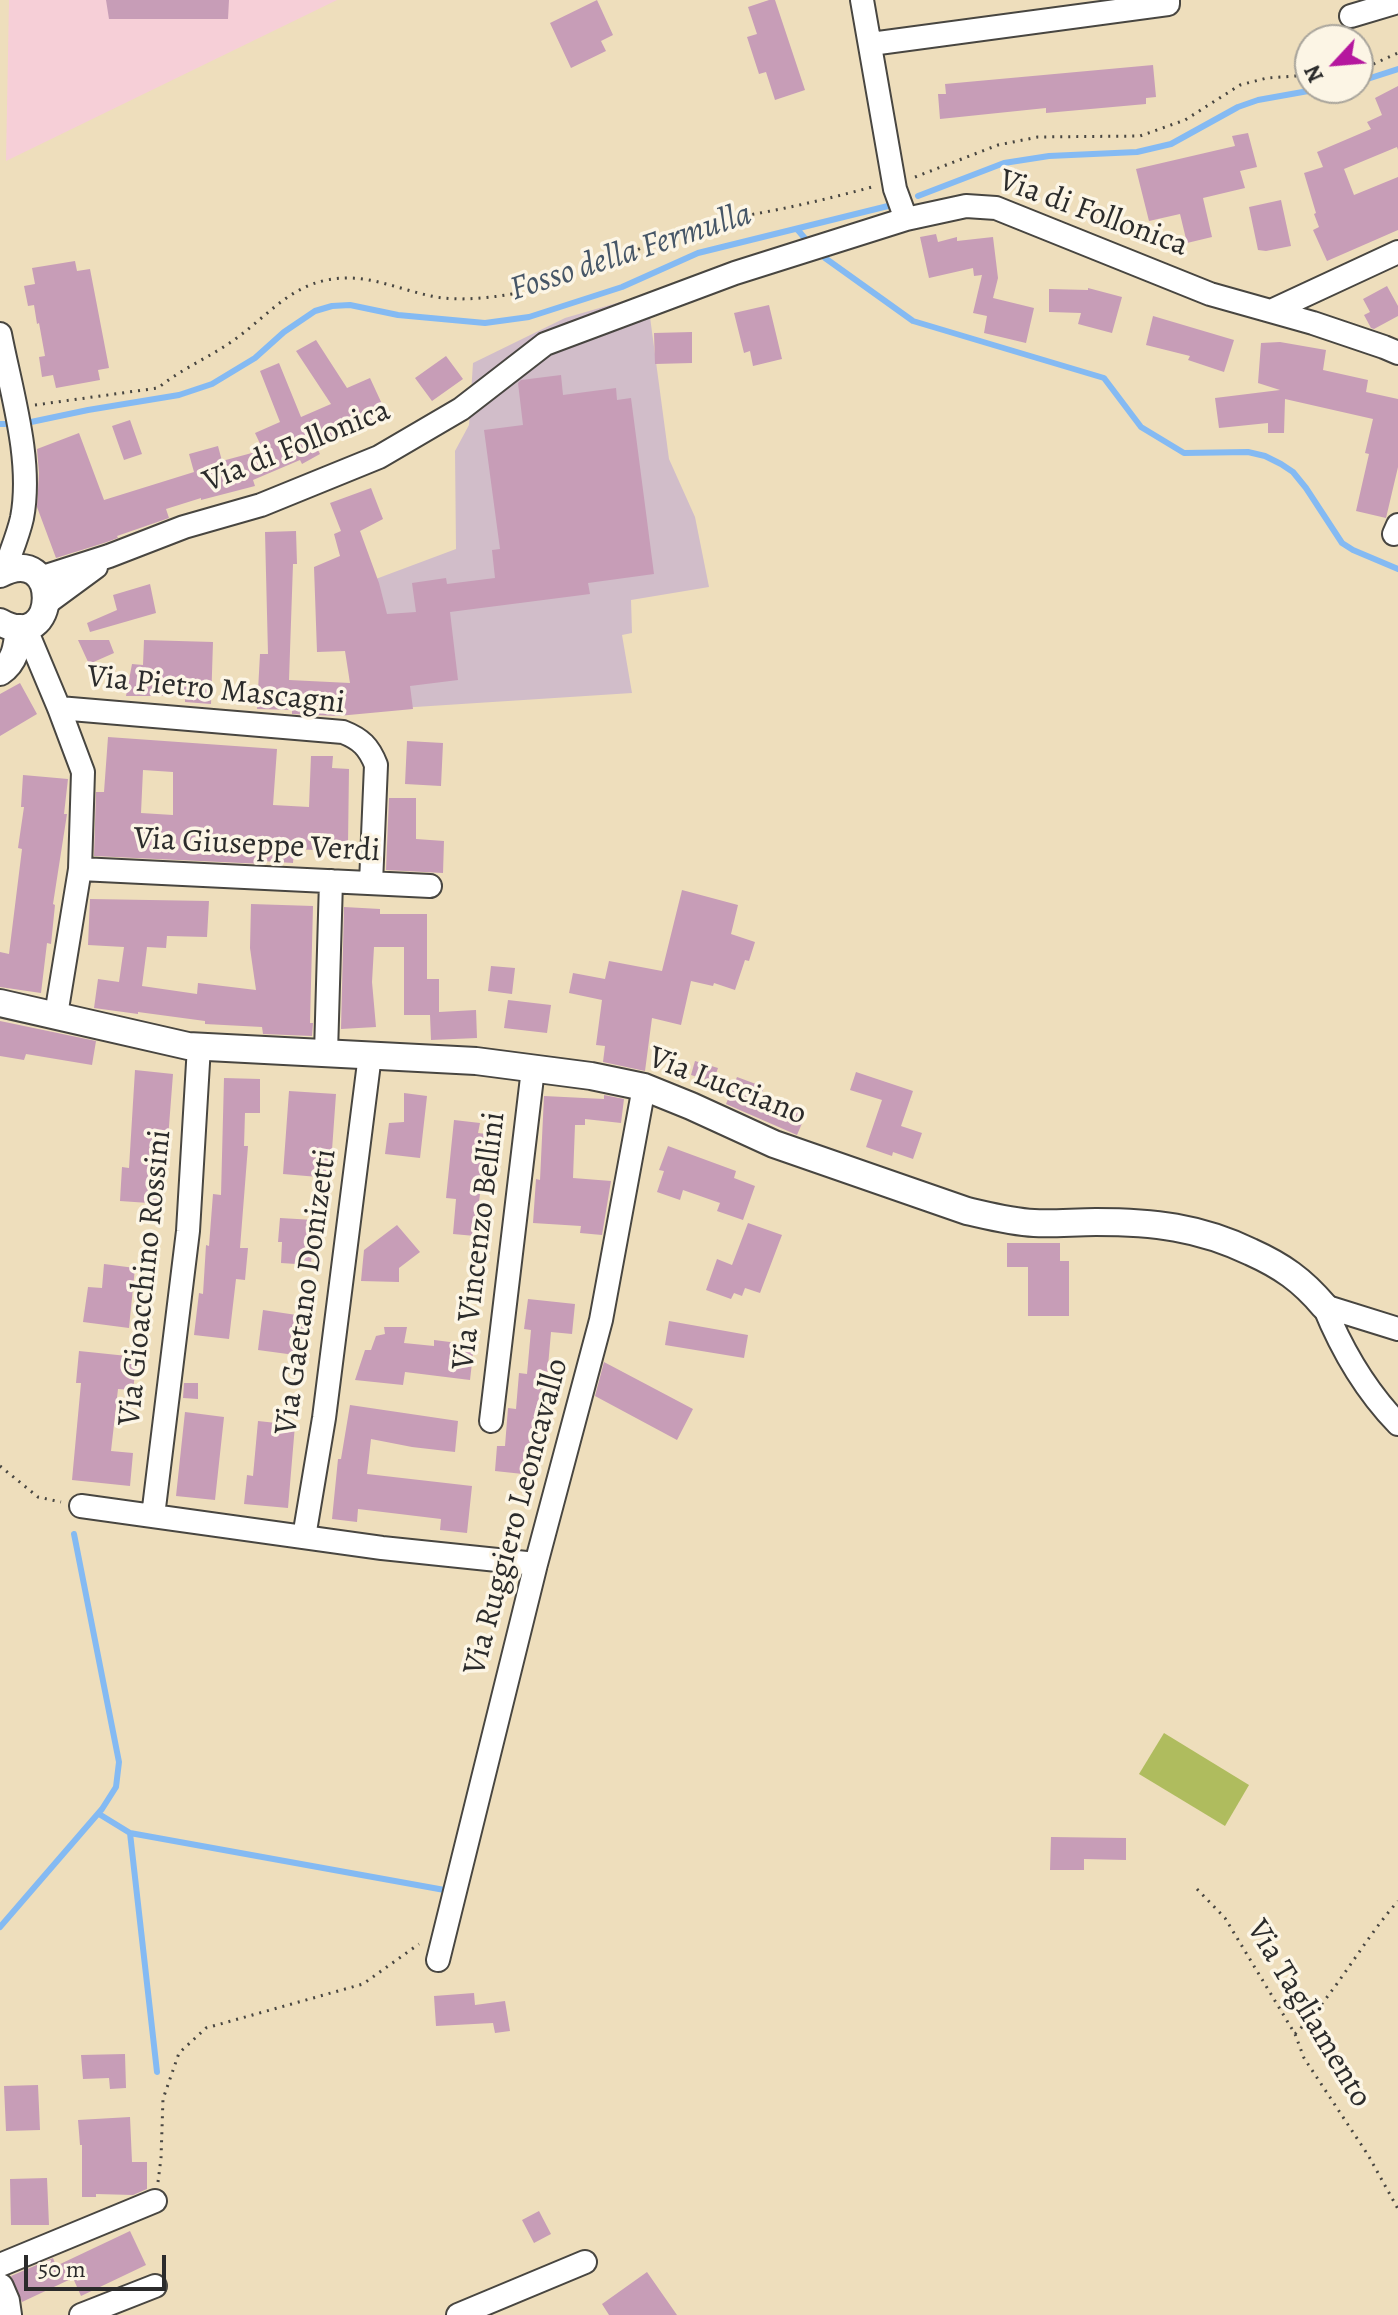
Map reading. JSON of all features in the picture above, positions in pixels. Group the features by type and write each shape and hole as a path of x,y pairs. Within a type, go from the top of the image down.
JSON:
{"street":[{"path":"862,0 895,189 906,219"},
{"path":"871,44 1168,4 1168,0"},
{"path":"1351,16 1398,2"},
{"name":"Via di Follonica","path":"23,579 109,556 184,527 261,505 379,457 461,409 545,344 735,273 906,219 966,206 996,208 1210,294 1398,353"},
{"path":"1271,311 1398,252"},
{"path":"0,334 23,464 23,579 38,620 15,625"},
{"path":"0,672 16,653 15,625"},
{"path":"15,625 59,708 83,772 80,869 56,1015"},
{"name":"Via Pietro Mascagni","path":"59,708 343,732 359,738 370,749 376,765 371,883"},
{"name":"Via Giuseppe Verdi","path":"80,869 430,886"},
{"path":"326,1053 331,881"},
{"name":"Via Lucciano","path":"0,1003 151,1039 199,1046 476,1061 591,1076 644,1087 774,1144 967,1211 1033,1223 1096,1222 1198,1230 1277,1264 1306,1284 1324,1306 1398,1329"},
{"name":"Via Gioacchino Rossini","path":"153,1516 188,1231 199,1046"},
{"name":"Via Gaetano Donizetti","path":"304,1537 324,1418 370,1055"},
{"name":"Via Vincenzo Bellini","path":"491,1421 533,1069"},
{"name":"Via Ruggiero Leoncavallo","path":"438,1960 536,1564 601,1320 644,1087"},
{"path":"1324,1306 1337,1337 1383,1408 1398,1424"},
{"path":"81,1506 382,1548 536,1564"},
{"path":"0,2265 155,2201"},
{"path":"458,2315 585,2262"},
{"path":"81,2315 155,2286"},
{"path":"0,2287 8,2315"}],"path":[{"path":"1374,64 1398,53"},
{"path":"912,178 998,145 1038,137 1140,136 1185,120 1240,85 1267,78 1294,76"},
{"path":"14,407 158,388 236,338 294,291 325,279 351,278 444,298 499,297 549,287 584,275 699,224 824,201 882,184"},
{"path":"0,1466 38,1497 81,1506"},
{"name":"Via Tagliamento","path":"1197,1889 1225,1918 1295,2034 1304,2058 1368,2155 1398,2209"},
{"path":"1295,2034 1310,2020 1398,1901"},
{"path":"155,2201 161,2158 163,2099 179,2053 206,2028 363,1984 448,1922"}],"shaded area":[{"path":"9,0 337,0 6,161"},
{"path":"641,296 650,317 669,459 695,517 709,587 631,600 632,633 622,635 632,693 353,711 341,592 456,549 455,451 469,425 473,363 565,318"}],"green space":[{"path":"1164,1733 1249,1785 1225,1826 1139,1774"}],"building":[{"path":"106,0 229,0 228,19 109,19"},
{"path":"597,0 613,35 601,41 606,51 571,68 550,23"},
{"path":"775,0 805,90 775,100 766,72 759,74 747,37 757,34 748,7"},
{"path":"1153,65 1156,97 1146,98 1146,104 1046,113 1046,108 940,119 938,94 946,94 945,84"},
{"path":"1398,86 1398,150 1397,147 1344,169 1354,195 1398,177 1398,230 1327,261 1313,230 1319,227 1304,173 1323,167 1317,152 1371,129 1367,122 1382,115 1375,98"},
{"path":"1248,133 1257,167 1240,171 1245,188 1203,198 1212,237 1187,243 1180,214 1149,221 1136,169 1235,146 1232,136"},
{"path":"1281,200 1291,246 1258,250 1249,207"},
{"path":"936,234 938,242 957,237 957,241 993,237 998,278 993,298 1034,308 1026,343 984,333 987,316 973,313 982,275 974,276 973,268 929,278 920,237"},
{"path":"75,261 77,271 90,269 109,368 98,370 100,380 56,388 53,375 42,377 39,357 45,356 39,323 34,305 28,306 24,286 35,284 32,268"},
{"path":"1387,286 1398,306 1398,316 1371,328 1364,315 1370,312 1363,299"},
{"path":"1088,288 1122,297 1112,333 1078,324 1081,313 1049,312 1049,289"},
{"path":"769,305 782,359 753,366 750,351 744,353 734,313"},
{"path":"1153,316 1234,340 1224,372 1188,360 1190,356 1146,345"},
{"path":"692,332 692,363 655,364 654,333"},
{"path":"316,340 347,388 370,378 388,417 351,435 350,432 318,450 320,454 302,464 300,460 253,480 255,486 166,509 169,518 56,558 37,507 37,449 79,433 104,500 194,472 189,454 218,446 222,461 263,450 255,433 280,422 260,371 279,363 301,417 331,404 296,351"},
{"path":"1280,342 1326,350 1323,370 1368,380 1366,392 1398,399 1398,467 1386,518 1356,511 1369,454 1365,453 1373,419 1285,399 1284,433 1268,433 1268,423 1219,428 1215,398 1280,390 1258,383 1261,343"},
{"path":"446,356 463,379 432,401 415,378"},
{"path":"561,375 563,395 616,388 617,400 631,398 654,574 588,583 590,594 450,612 458,680 410,686 413,709 338,716 257,709 260,654 268,654 265,532 296,531 297,564 293,564 289,680 350,683 345,651 317,652 314,567 340,556 334,534 341,531 330,503 371,488 383,519 360,531 387,614 416,612 412,583 446,578 447,584 495,578 492,550 500,549 484,430 523,425 518,383 521,380"},
{"path":"130,420 142,454 124,460 112,426"},
{"path":"150,584 156,613 90,632 87,623 117,610 113,595"},
{"path":"78,640 109,640 114,653 89,664"},
{"path":"144,640 213,642 211,704 185,702 185,696 126,696 132,664 143,665"},
{"path":"20,683 37,714 0,736 0,694"},
{"path":"108,737 277,749 273,805 309,807 311,756 333,756 332,768 349,769 348,844 316,843 315,850 294,849 293,863 94,856 96,792 104,792","holes":["143,770 173,772 173,815 141,813"]},
{"path":"407,741 443,743 441,786 405,784"},
{"path":"23,775 68,779 64,814 67,814 53,904 51,944 47,943 41,993 0,987 0,952 9,954 22,849 18,848 24,807 21,807"},
{"path":"389,798 416,798 416,839 444,841 443,873 386,870"},
{"path":"682,890 738,905 731,934 755,942 749,961 745,960 735,990 714,983 713,986 691,981 681,1025 652,1018 645,1071 603,1062 605,1046 596,1045 602,1000 569,993 573,973 605,979 609,961 662,971"},
{"path":"90,899 209,901 207,937 167,936 166,948 147,947 142,986 197,994 198,983 256,990 250,948 251,904 313,906 312,1036 263,1034 262,1027 205,1024 205,1021 94,1008 98,979 119,982 124,947 88,945"},
{"path":"344,907 380,909 380,914 427,914 427,979 439,979 439,1012 476,1010 477,1038 431,1040 430,1015 404,1015 404,947 374,947 372,982 376,1027 341,1029"},
{"path":"491,966 515,968 512,994 488,991"},
{"path":"508,1000 551,1005 547,1033 504,1028"},
{"path":"0,1021 96,1041 92,1065 26,1054 24,1060 0,1056"},
{"path":"695,1061 718,1068 713,1082 691,1075"},
{"path":"135,1070 173,1074 163,1204 120,1201 122,1167 129,1168"},
{"path":"856,1072 913,1091 901,1126 922,1133 913,1159 866,1147 882,1100 850,1090"},
{"path":"737,1077 764,1087 760,1100 806,1114 797,1135 726,1104"},
{"path":"224,1078 260,1079 260,1113 245,1113 244,1146 248,1146 240,1248 248,1248 245,1280 236,1279 229,1339 194,1335 199,1293 203,1294 213,1194 221,1195"},
{"path":"289,1091 336,1094 330,1178 283,1174"},
{"path":"404,1093 427,1096 420,1158 385,1154 389,1123 404,1122"},
{"path":"604,1095 624,1099 621,1123 585,1119 585,1125 575,1125 573,1178 611,1181 602,1235 580,1233 581,1226 533,1223 536,1179 540,1180 544,1096 604,1099"},
{"path":"454,1120 480,1123 478,1133 487,1134 475,1236 453,1234 456,1199 446,1198"},
{"path":"668,1146 736,1171 734,1178 755,1186 743,1220 717,1211 720,1203 683,1190 680,1200 657,1192 664,1171 659,1170"},
{"path":"280,1218 314,1220 311,1265 281,1263 282,1242 278,1242"},
{"path":"748,1223 782,1235 760,1293 745,1288 742,1296 734,1293 731,1299 706,1290 717,1259 732,1265"},
{"path":"397,1225 420,1252 399,1268 399,1282 361,1281 364,1250"},
{"path":"1007,1243 1060,1243 1060,1261 1069,1261 1069,1316 1028,1316 1028,1267 1007,1267"},
{"path":"104,1264 135,1268 129,1328 83,1322 88,1287 102,1288"},
{"path":"528,1299 575,1304 572,1334 551,1332 546,1389 541,1389 532,1475 495,1471 497,1446 505,1446 508,1408 516,1409 519,1373 527,1374 531,1330 524,1329"},
{"path":"263,1310 310,1317 306,1349 296,1348 295,1355 258,1350"},
{"path":"669,1321 748,1335 744,1358 665,1345"},
{"path":"384,1327 407,1327 404,1343 434,1346 434,1340 474,1345 470,1380 405,1372 403,1385 355,1380 365,1350 371,1350 376,1336 385,1334"},
{"path":"79,1351 137,1357 133,1390 118,1389 111,1451 133,1453 130,1486 72,1480 81,1383 76,1383"},
{"path":"604,1362 693,1409 677,1440 595,1396"},
{"path":"184,1383 198,1383 198,1399 183,1398"},
{"path":"350,1405 458,1421 455,1452 371,1439 367,1474 472,1486 467,1533 440,1530 441,1519 358,1509 357,1522 332,1519 338,1459 341,1459"},
{"path":"185,1412 224,1417 215,1500 176,1496"},
{"path":"258,1421 295,1425 288,1508 244,1504 247,1475 253,1476"},
{"path":"1051,1837 1126,1838 1126,1860 1084,1859 1084,1870 1050,1870"},
{"path":"474,1993 475,2005 505,2001 510,2031 495,2033 493,2023 436,2026 434,1996"},
{"path":"125,2054 126,2088 110,2089 109,2078 83,2079 81,2055"},
{"path":"38,2085 40,2130 6,2131 4,2086"},
{"path":"130,2117 132,2162 147,2162 147,2189 133,2195 96,2194 96,2197 82,2197 82,2145 78,2120"},
{"path":"47,2178 49,2225 11,2225 10,2179"},
{"path":"539,2211 551,2234 534,2243 522,2220"},
{"path":"130,2231 146,2265 81,2296 73,2278 22,2302 11,2276 53,2258 56,2266"},
{"path":"647,2272 677,2315 609,2315 602,2304"}],"waterway":[{"name":"Fosso della Fermulla","path":"1374,77 1398,69"},
{"name":"Fosso della Fermulla","path":"918,196 1004,163 1049,156 1137,152 1171,144 1238,107 1294,94"},
{"name":"Fosso della Fermulla","path":"31,422 179,395 212,384 255,358 284,332 315,311 332,306 350,305 398,315 485,323 529,317 622,287 698,253 888,206"},
{"path":"797,229 808,242"},
{"path":"825,258 913,321 1104,378 1141,427 1184,453 1248,452 1281,464 1293,472 1306,488 1342,543 1398,569"},
{"name":"Fosso della Fermulla","path":"0,424 5,424"},
{"path":"0,1927 102,1809 116,1787 119,1762 74,1534"},
{"path":"99,1814 130,1833 450,1891"},
{"path":"130,1833 157,2072"}]}
